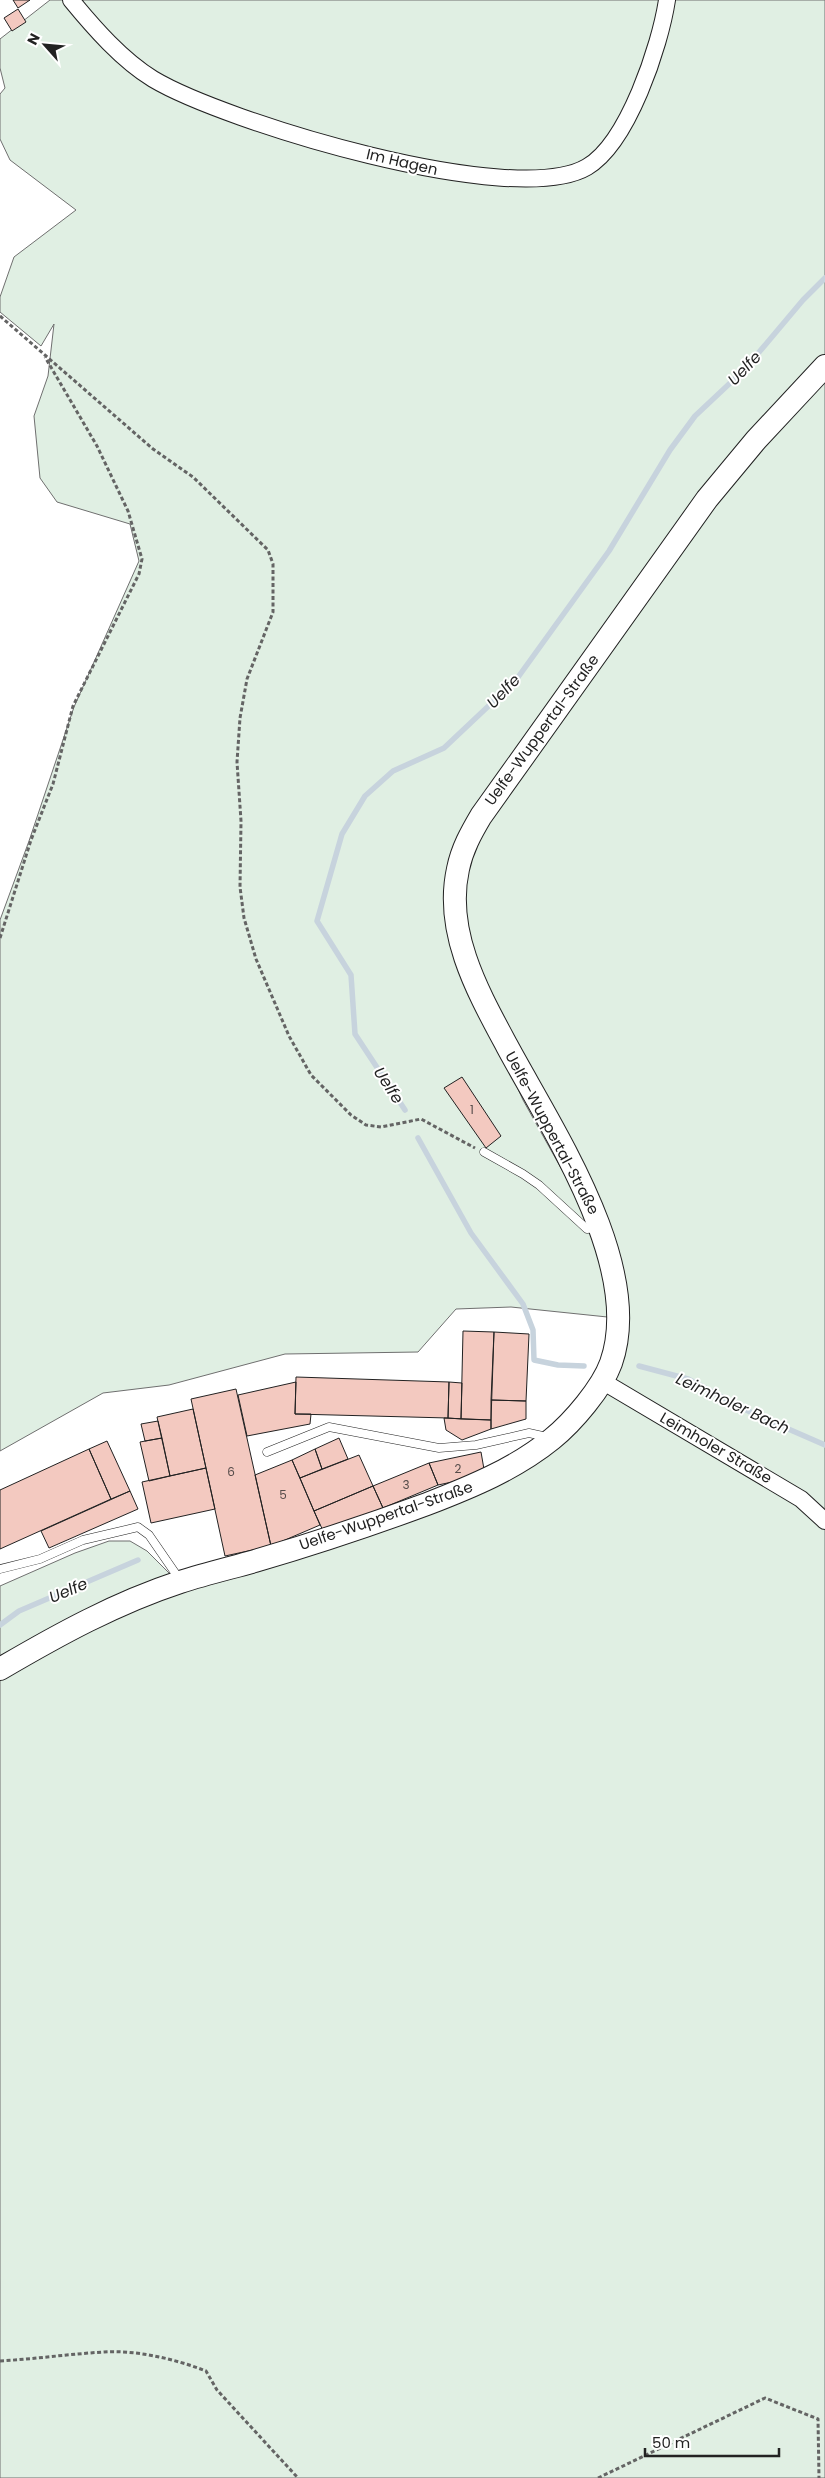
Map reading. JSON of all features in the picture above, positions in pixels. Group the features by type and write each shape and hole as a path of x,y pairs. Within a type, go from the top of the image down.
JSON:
{"main road":[{"name":"Uelfe-Wuppertal-Straße","path":"0,1668 102,1613 181,1581 256,1561 397,1515 472,1486 506,1470 554,1438 577,1415 602,1381 611,1363 617,1332 617,1305 610,1261 601,1228 589,1199 489,1013 468,969 456,912 458,870 468,839 481,816 707,499 756,440 825,366"}],"street":[{"name":"Im Hagen","path":"71,0 124,55 152,78 205,102 307,138 364,153 440,171 518,179 561,176 579,172 599,159 609,147 629,112 655,49 667,0"},
{"name":"Leimholer Straße","path":"602,1381 801,1499 825,1521"}],"lane":[{"path":"484,1152 531,1179 587,1229 601,1228"},
{"path":"267,1452 329,1427 440,1448 476,1445 529,1433 554,1438"},
{"path":"0,1569 40,1559 83,1540 138,1527 149,1535 181,1581"}],"path":[{"path":"0,316 153,449 193,477 268,550 273,564 273,612 247,679 240,718 237,762 241,821 240,887 244,918 256,959 288,1036 311,1075 351,1116 366,1125 381,1128 421,1119 484,1152"},
{"path":"0,938 31,840 53,784 73,706 139,574 142,559 128,511 109,471 44,355"},
{"path":"0,2361 46,2359 106,2352 184,2362 206,2371 217,2390 298,2478"},
{"path":"598,2478 765,2398 818,2419 819,2478"}],"green space":[{"path":"50,0 67,0 98,36 130,65 164,88 200,107 276,135 362,160 365,149 309,135 253,114 233,110 183,90 155,75 126,53 79,3 84,0 825,0 825,360 754,437 704,498 506,773 465,835 453,870 451,914 464,971 523,1100 581,1204 617,1316 613,1268 589,1200 492,1017 465,956 459,936 456,914 457,871 464,849 481,816 707,499 756,440 825,366 825,2478 0,2478 0,1669 52,1639 145,1595 397,1515 481,1483 506,1470 554,1438 577,1415 602,1381 611,1363 617,1332 617,1318 511,1307 456,1309 418,1352 285,1354 169,1385 103,1393 0,1451 0,920 74,707 139,561 130,524 57,502 40,478 34,416 48,376 54,324 41,346 0,312 0,297 14,257 76,210 10,160 0,139 0,94 5,88 0,68 0,39"},
{"path":"109,1541 130,1541 147,1551 173,1577 0,1656 0,1586 75,1553"}],"building":[{"path":"13,0 30,0 18,8"},
{"path":"18,9 26,22 12,31 4,18"},
{"path":"462,1077 501,1136 486,1148 444,1088"},
{"path":"463,1331 494,1332 491,1420 461,1419"},
{"path":"494,1332 529,1334 526,1401 491,1400"},
{"path":"296,1377 449,1382 448,1418 295,1414"},
{"path":"296,1382 295,1414 311,1414 310,1424 247,1436 238,1395"},
{"path":"449,1382 462,1383 461,1419 448,1418"},
{"path":"236,1389 271,1546 225,1556 191,1399"},
{"path":"491,1400 526,1401 526,1419 491,1429"},
{"path":"193,1409 206,1468 170,1476 157,1417"},
{"path":"444,1418 491,1420 491,1429 462,1440 446,1430"},
{"path":"158,1421 162,1438 145,1441 141,1424"},
{"path":"162,1438 170,1476 149,1481 140,1442"},
{"path":"339,1438 348,1459 322,1469 315,1449"},
{"path":"107,1441 130,1491 111,1499 89,1449"},
{"path":"89,1449 111,1499 0,1549 0,1490"},
{"path":"315,1449 322,1469 300,1478 292,1460"},
{"path":"481,1452 485,1475 438,1485 429,1463"},
{"path":"359,1455 373,1486 314,1511 300,1478"},
{"path":"292,1460 320,1525 271,1546 255,1475"},
{"path":"429,1463 438,1485 383,1508 373,1486"},
{"path":"206,1468 215,1509 151,1523 142,1482"},
{"path":"373,1486 383,1508 324,1533 314,1511"},
{"path":"130,1491 138,1509 49,1548 41,1531"}],"waterway":[{"name":"Uelfe","path":"405,1110 355,1034 351,975 317,921 342,834 365,796 393,771 444,748 516,680 609,551 670,450 695,416 744,370 803,300 825,278"},
{"name":"Uelfe","path":"418,1138 471,1233 523,1304 533,1330 534,1360 558,1365 584,1366"},
{"name":"Leimholer Bach","path":"639,1366 688,1379 756,1415 825,1445"},
{"name":"Uelfe","path":"0,1625 19,1611 138,1560"}]}
